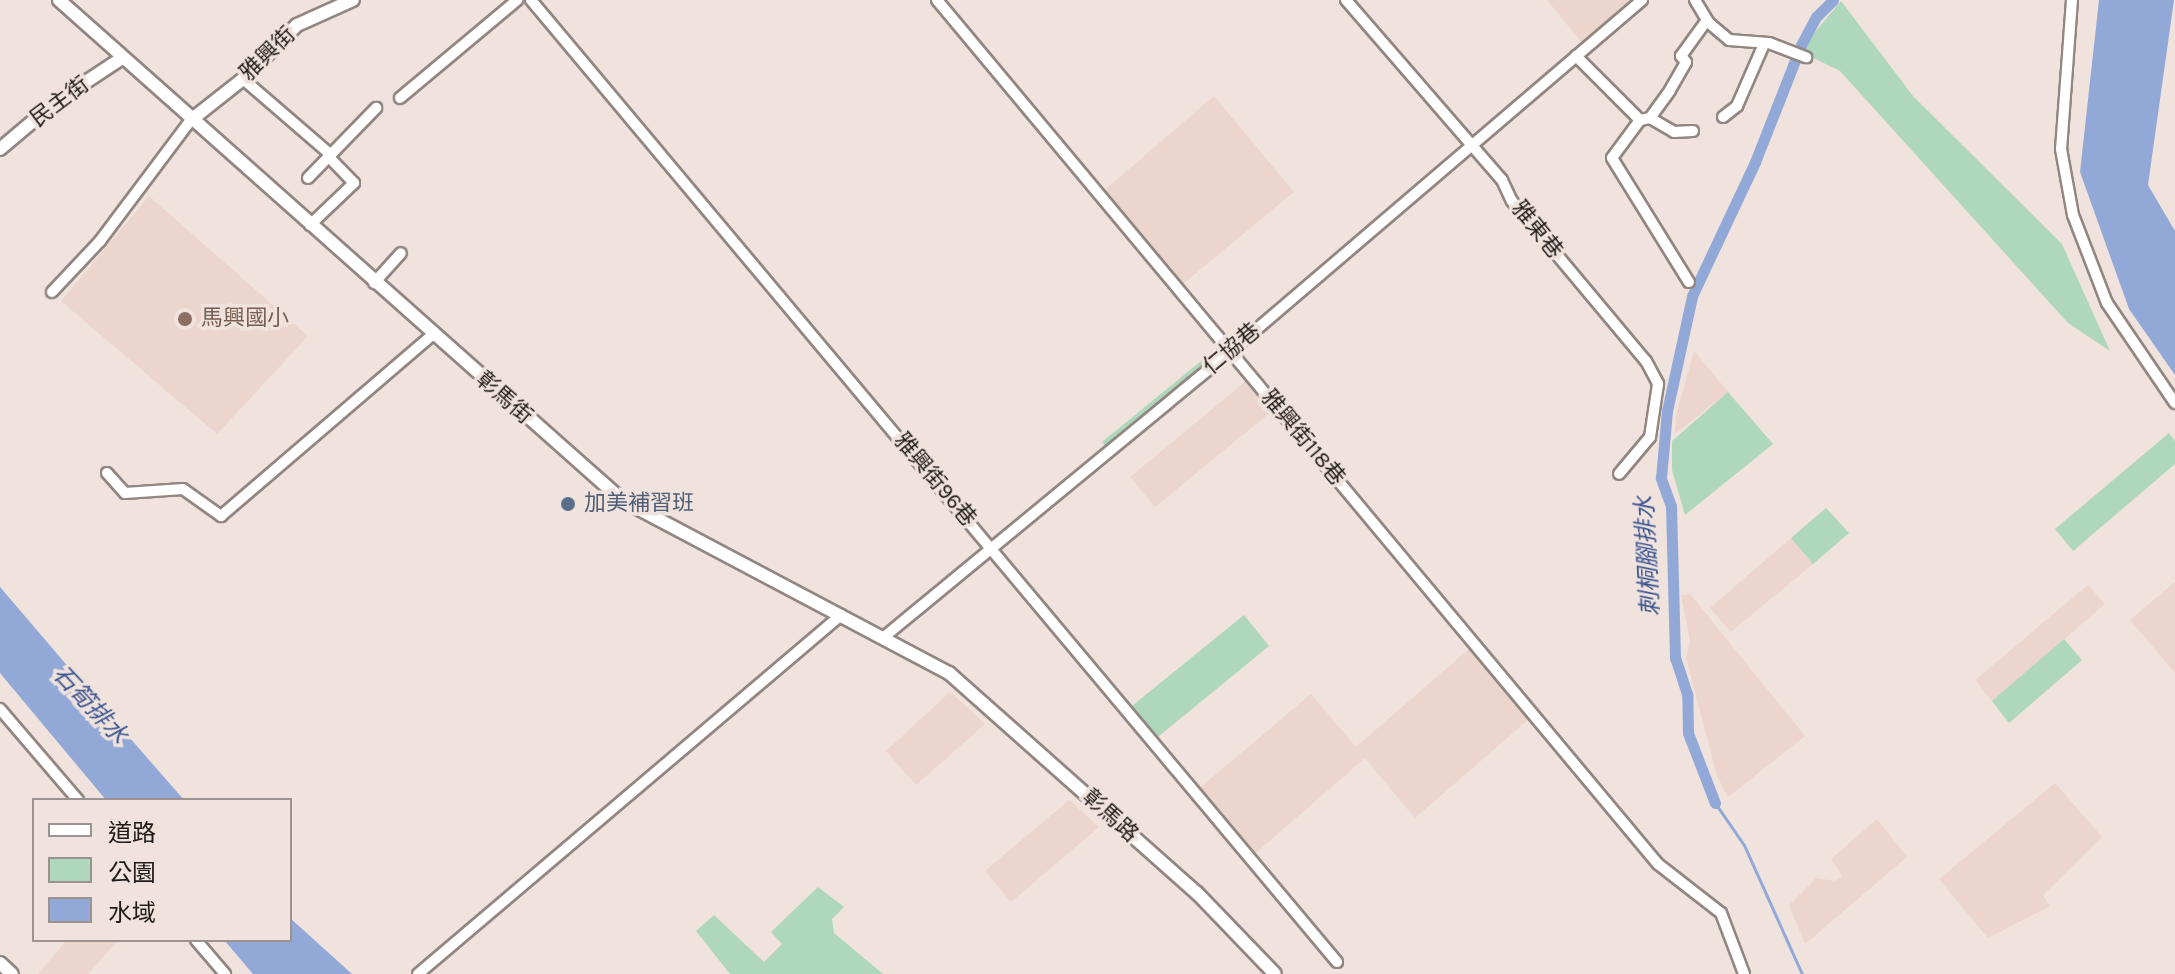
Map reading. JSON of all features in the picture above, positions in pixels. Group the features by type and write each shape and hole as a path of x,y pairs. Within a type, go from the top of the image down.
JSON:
{"street":[{"name":"彰馬街","path":"59,0 431,336 622,500 937,665"},
{"name":"雅興街","path":"191,120 243,79 297,25 353,0"},
{"path":"400,98 517,0"},
{"name":"雅興街96巷","path":"531,0 1337,962"},
{"name":"雅興街118巷","path":"937,0 1658,864 1672,870 1721,913 1744,974"},
{"name":"雅東巷","path":"1346,0 1646,361 1658,384 1650,437 1619,474"},
{"name":"仁協巷","path":"884,637 1230,352 1642,0"},
{"path":"1695,0 1707,20 1729,40 1764,44 1806,57"},
{"path":"2072,0 2061,149 2073,215 2107,303 2175,403"},
{"path":"1689,282 1612,158 1686,62 1681,56 1707,20"},
{"path":"1723,117 1737,106 1764,44"},
{"path":"1576,56 1645,119 1674,132 1693,131"},
{"name":"民主街","path":"0,149 57,101 122,58"},
{"path":"243,79 330,156 354,183 310,225"},
{"path":"308,178 376,108"},
{"path":"52,292 100,241 191,120"},
{"path":"374,283 401,253"},
{"path":"107,473 125,493 183,489 221,516 431,336"},
{"path":"418,974 841,615"},
{"name":"彰馬路","path":"937,665 1197,893 1275,974"},
{"path":"0,709 76,798"},
{"path":"198,942 225,974"},
{"path":"0,963 12,974"}],"shaded area":[{"path":"1547,0 1645,0 1587,49"},
{"path":"1214,96 1294,192 1179,287 1100,194"},
{"name":"馬興國小","path":"149,196 308,336 217,434 61,301"},
{"path":"1694,351 1728,392 1675,434 1676,415"},
{"path":"1246,381 1272,411 1155,507 1130,477"},
{"path":"1791,538 1813,564 1731,632 1710,608"},
{"path":"2175,582 2175,673 2130,620"},
{"path":"2088,585 2105,604 1992,701 1975,680"},
{"path":"1690,594 1805,736 1728,797 1717,776 1686,658 1690,641 1681,595"},
{"path":"1470,648 1529,719 1415,818 1365,758 1250,858 1196,791 1311,694 1356,747"},
{"path":"950,692 985,724 916,785 886,751"},
{"path":"2055,783 2102,837 2043,895 2050,906 1988,938 1939,879"},
{"path":"1069,800 1099,827 1011,902 985,871"},
{"path":"1877,819 1907,857 1805,944 1789,905 1816,878 1835,881 1842,876 1831,859"},
{"path":"65,942 116,942 88,974 38,974"}],"green space":[{"path":"1841,1 1913,96 2062,244 2110,351 2068,323 1840,71 1799,51"},
{"path":"1217,348 1220,356 1107,448 1102,442"},
{"path":"1728,392 1773,444 1685,515 1672,470 1672,441"},
{"path":"2169,433 2175,441 2175,464 2073,551 2055,529"},
{"path":"1826,508 1849,533 1813,564 1791,538"},
{"path":"1244,615 1269,646 1153,741 1127,710"},
{"path":"2064,639 2082,660 2009,723 1992,701"},
{"path":"818,887 844,907 832,919 834,933 883,974 730,974 696,931 714,915 764,962 782,944 771,932"}],"water":[{"path":"2099,0 2174,0 2148,185 2175,231 2175,375 2129,309 2080,172"},
{"name":"石筍排水","path":"0,587 182,798 104,798 0,673"},
{"path":"292,920 352,974 253,974 226,942 292,942"}],"waterway":[{"name":"刺桐腳排水","path":"1715,803 1688,733 1687,694 1675,658 1671,506 1661,478 1667,411 1692,296 1755,162 1801,45 1816,17 1833,0"},
{"name":"刺桐腳排水","path":"1715,803 1744,845 1802,974"}],"place":[{"name":"馬興國小","path":"185,319"},
{"name":"加美補習班","path":"568,504"}]}
